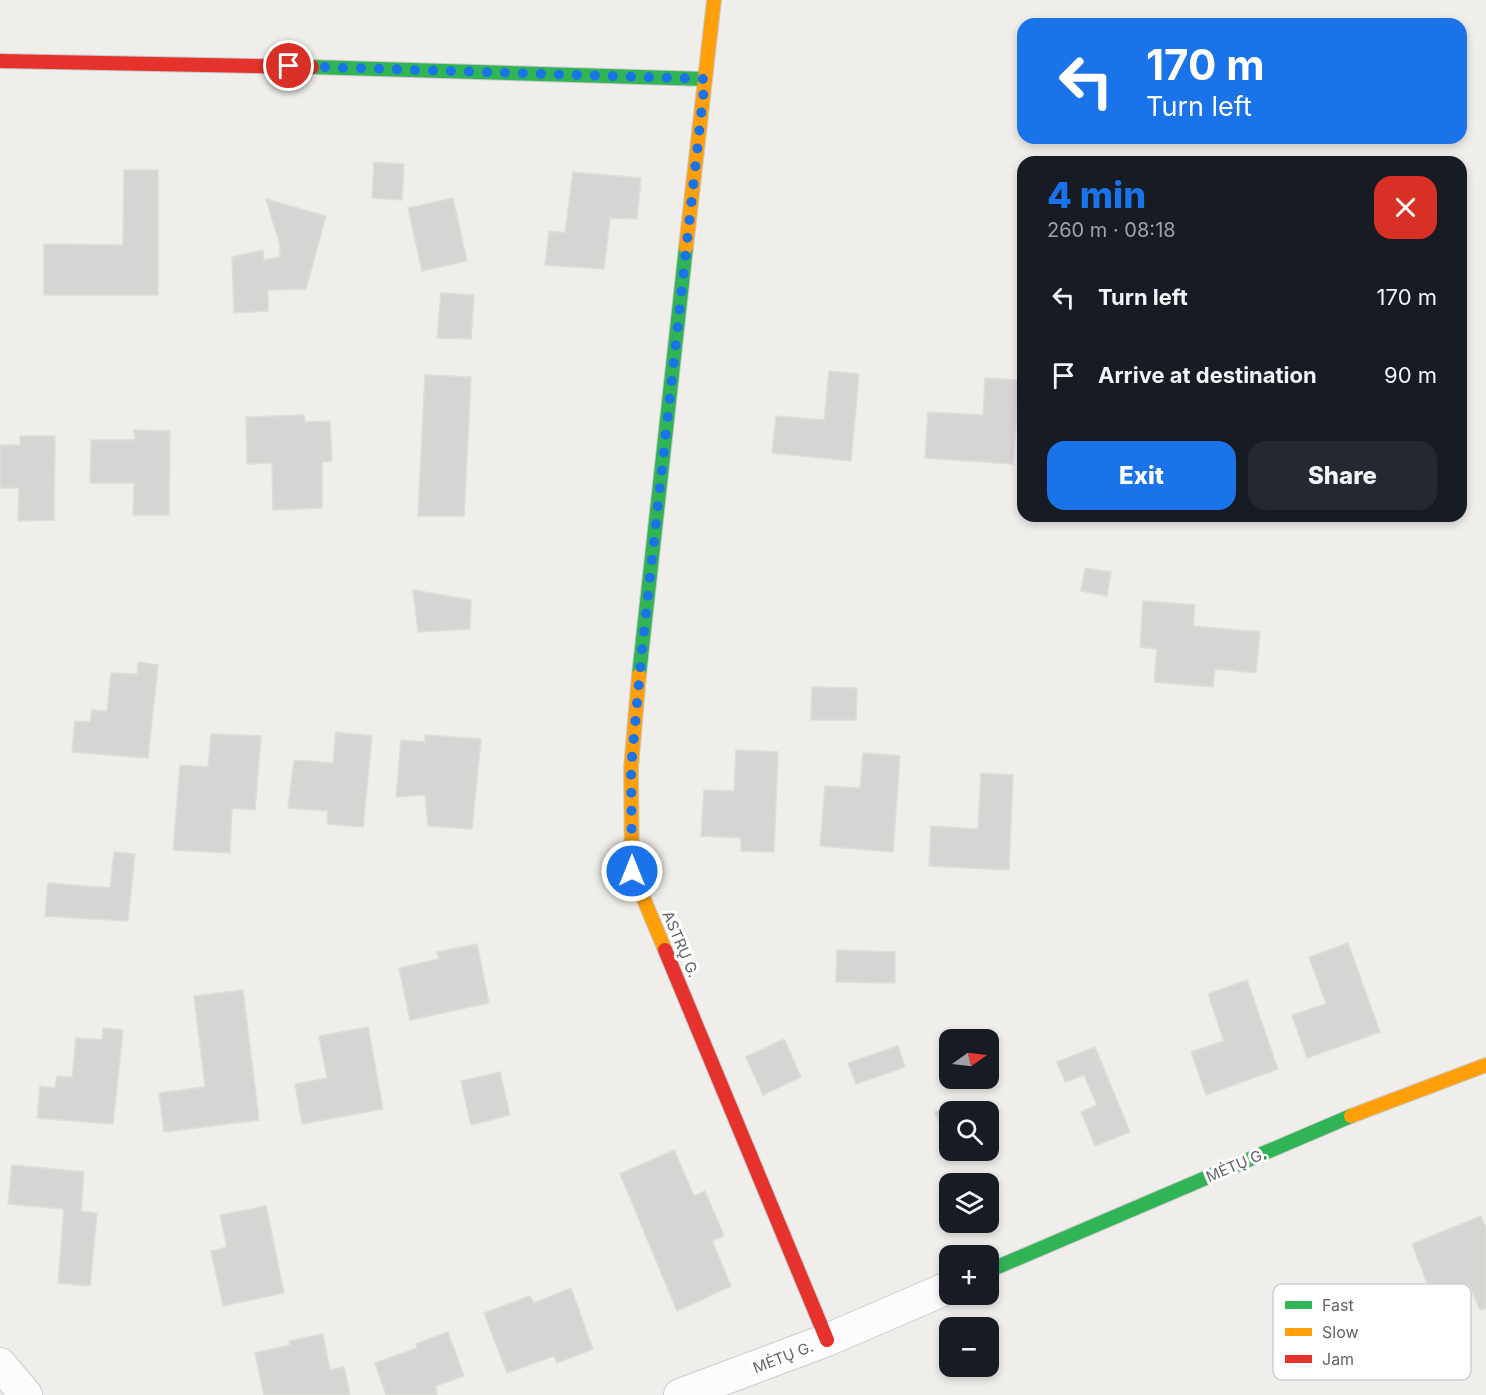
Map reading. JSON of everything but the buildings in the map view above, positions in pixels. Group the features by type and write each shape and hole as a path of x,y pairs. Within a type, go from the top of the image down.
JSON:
{"street":[{"name":"ASTRŲ G.","path":"714,0 642,650 631,768 632,871 827,1340"},
{"path":"0,62 220,64 705,79"},
{"name":"MĖTŲ G.","path":"999,1266 1362,1111 1486,1065"},
{"name":"MĖTŲ G.","path":"680,1395 827,1340 939,1292"},
{"path":"0,1364 26,1395"}],"traffic: fast":[{"path":"312,67 705,79"},
{"path":"639,675 686,247"},
{"path":"999,1266 1351,1116"}],"traffic: slow":[{"path":"686,247 714,0"},
{"path":"639,675 631,768 632,871 665,950"},
{"path":"1351,1116 1486,1065"}],"traffic: jam":[{"path":"0,61 312,67"},
{"path":"665,950 827,1340"}],"route":[{"path":"289,66 705,79 631,768 632,871"}]}
